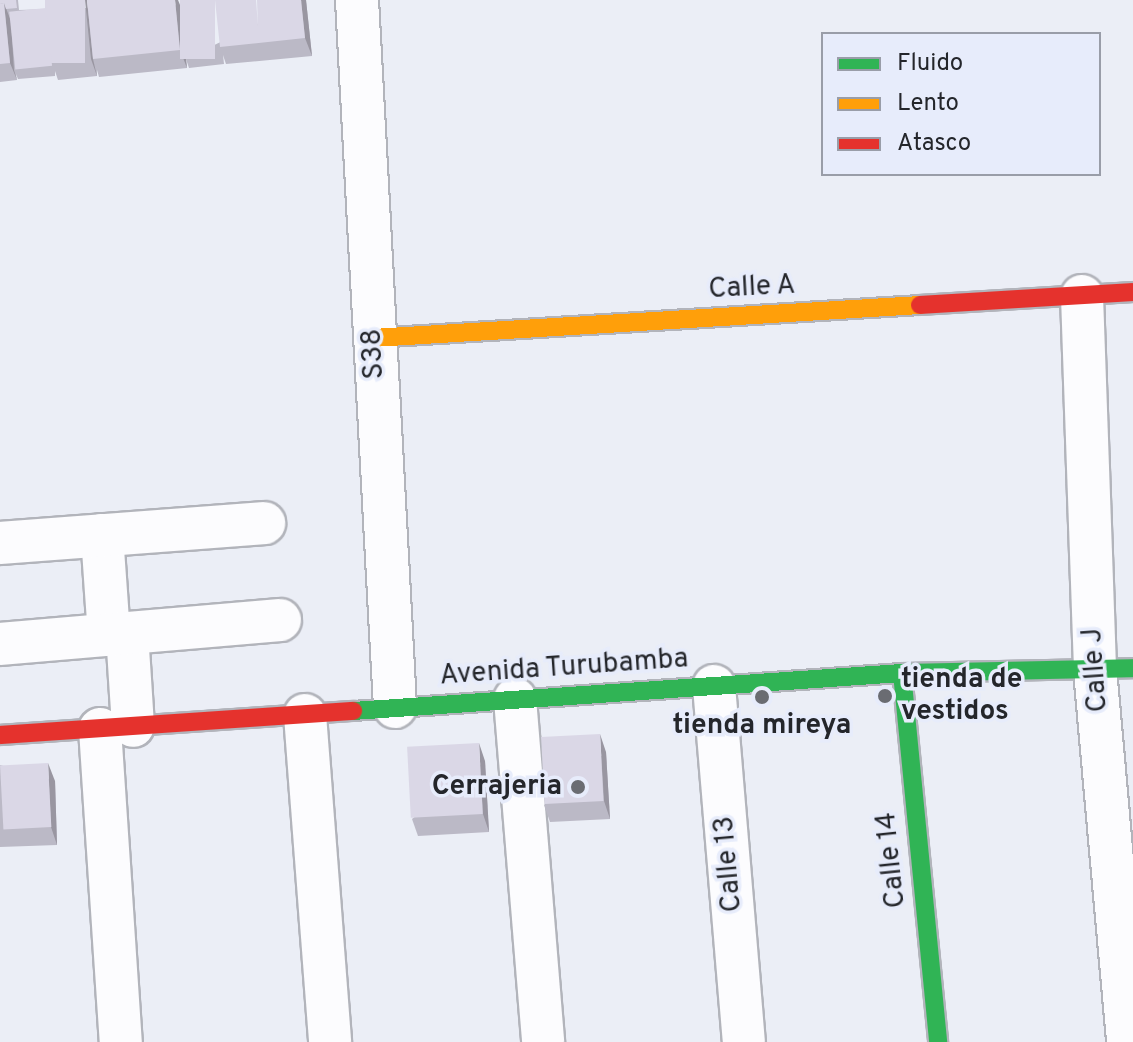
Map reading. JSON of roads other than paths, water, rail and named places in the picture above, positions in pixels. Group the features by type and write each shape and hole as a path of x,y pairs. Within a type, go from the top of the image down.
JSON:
{"street":[{"name":"S38","path":"357,0 395,707"},
{"name":"Calle A","path":"373,338 1133,292"},
{"name":"Calle J","path":"1082,296 1114,669 1128,1042"},
{"path":"0,543 264,523"},
{"path":"102,535 118,634 116,727 121,1042"},
{"path":"0,644 280,620"},
{"name":"Avenida Turubamba","path":"0,735 902,673 1114,669"},
{"name":"Calle 14","path":"902,673 938,1042"},
{"name":"Calle 13","path":"714,686 744,1042"},
{"path":"515,699 543,1042"},
{"path":"305,715 330,1042"}],"place":[{"name":"tienda de vestidos","path":"885,696"},
{"name":"tienda mireya","path":"762,697"},
{"name":"Cerrajeria","path":"578,787"}]}
